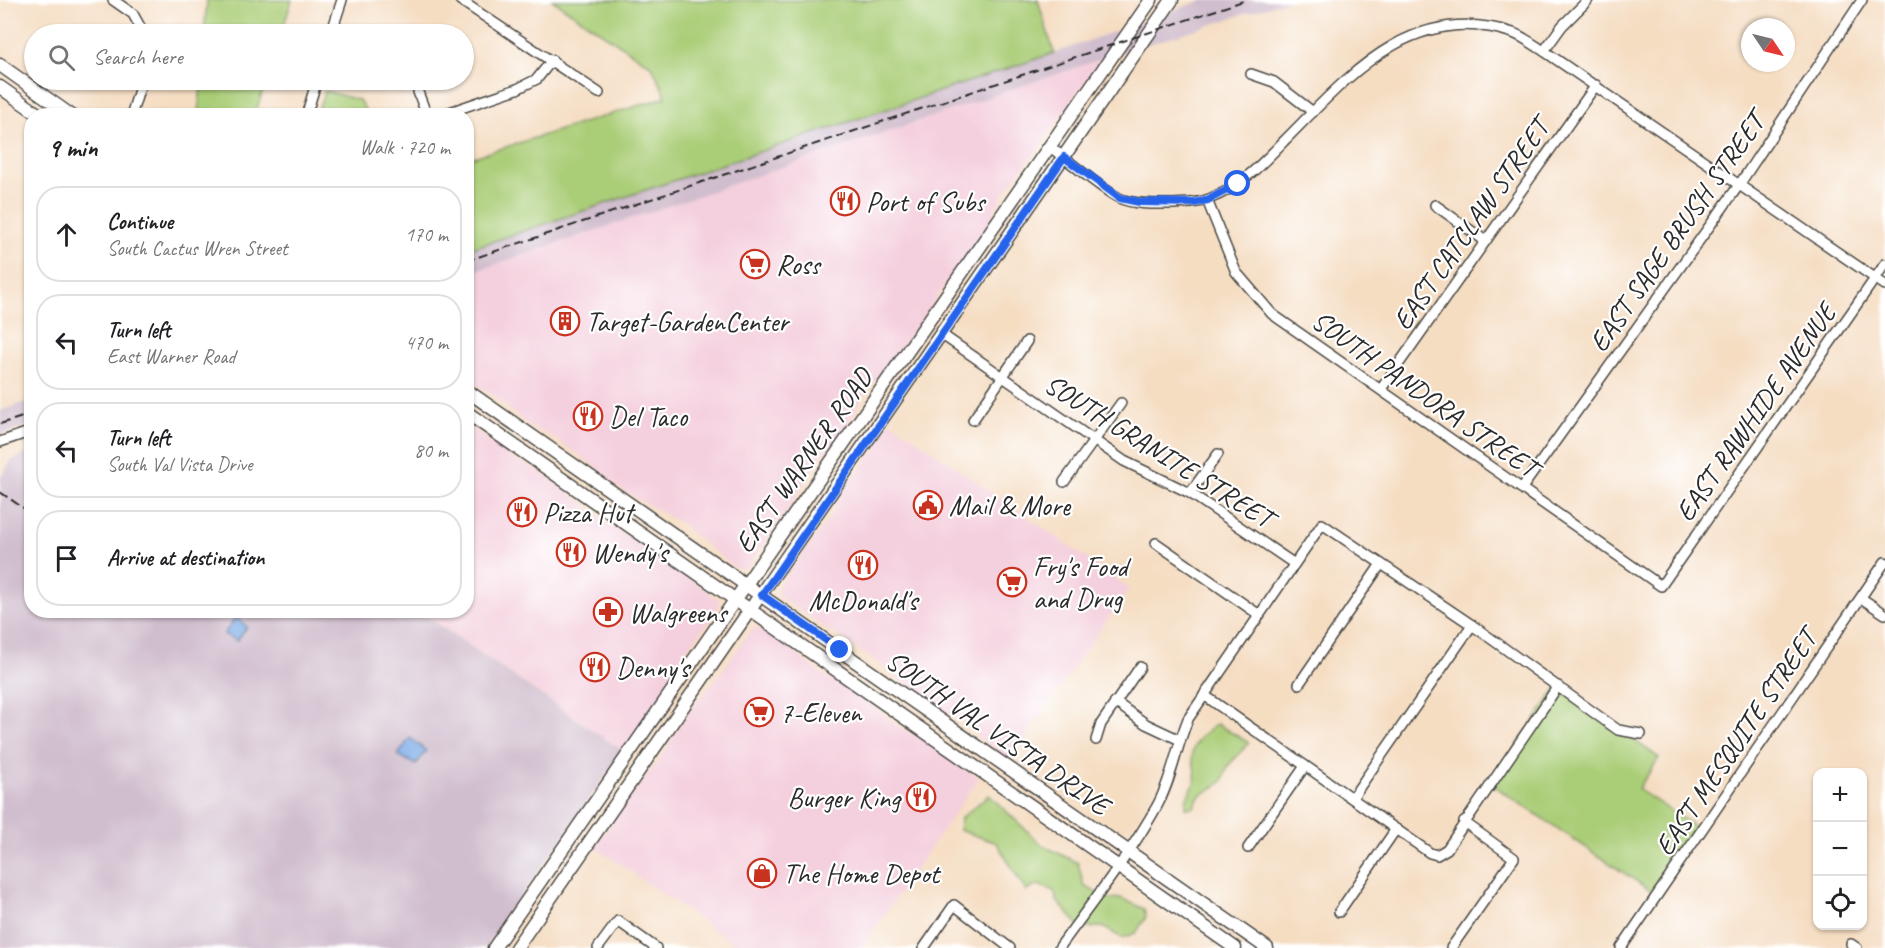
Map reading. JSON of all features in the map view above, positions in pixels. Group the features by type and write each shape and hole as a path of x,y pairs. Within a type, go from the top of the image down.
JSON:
{"main road":[{"name":"EAST WARNER ROAD","path":"494,948 1151,0"},
{"name":"EAST WARNER ROAD","path":"516,948 1172,0"},
{"path":"0,65 24,82"},
{"path":"0,87 30,108"},
{"path":"35,90 61,108"},
{"path":"1005,212 1019,222"},
{"path":"941,334 938,322 965,270"},
{"name":"SOUTH VAL VISTA DRIVE","path":"474,396 1267,948"},
{"path":"863,417 878,427"},
{"name":"SOUTH VAL VISTA DRIVE","path":"474,418 1235,948"},
{"path":"529,456 539,442"},
{"path":"914,725 925,710"},
{"path":"644,733 658,743"},
{"path":"585,819 598,828"}],"street":[{"path":"113,0 133,14 138,24"},
{"path":"334,24 342,0"},
{"path":"460,0 599,93"},
{"path":"1544,51 1562,26 1588,0"},
{"name":"EAST SAGE BRUSH STREET","path":"1522,488 1739,185 1862,0"},
{"path":"1050,147 1120,198 1164,204 1208,200 1238,184 1252,173 1370,56 1401,37 1430,27 1458,23 1494,27 1515,33 1544,51 1885,285"},
{"path":"461,108 517,89 537,79 552,60"},
{"path":"1251,74 1274,82 1313,112"},
{"name":"EAST CATCLAW STREET","path":"1381,389 1484,240 1596,86"},
{"path":"133,108 139,90"},
{"path":"308,108 314,90"},
{"path":"418,92 424,108"},
{"name":"SOUTH PANDORA STREET","path":"1208,200 1236,272 1258,301 1272,314 1661,586"},
{"path":"1435,205 1484,240"},
{"name":"EAST RAWHIDE AVENUE","path":"1661,586 1885,264"},
{"name":"SOUTH GRANITE STREET","path":"941,334 1094,441 1134,467 1190,493 1293,563"},
{"path":"973,420 1027,341"},
{"path":"1064,482 1121,403"},
{"path":"0,442 24,434"},
{"path":"1190,493 1218,454"},
{"path":"1059,948 1117,866 1165,790 1188,719 1293,563 1322,524 1472,625 1618,730 1641,734"},
{"path":"1156,543 1258,614"},
{"name":"EAST MESQUITE STREET","path":"1621,948 1885,562"},
{"path":"1299,684 1381,564"},
{"path":"1861,597 1885,614"},
{"path":"1352,798 1472,625"},
{"path":"1096,740 1101,724 1140,667"},
{"path":"1204,695 1437,855 1447,849 1558,686"},
{"path":"1115,702 1146,724 1180,740"},
{"path":"1248,848 1305,766"},
{"path":"1451,948 1514,858 1464,822"},
{"path":"1339,912 1396,829"},
{"path":"924,948 954,905 1010,948"},
{"path":"598,948 618,921 656,948"}],"shaded area":[{"path":"1203,0 1289,0 1101,59 474,272 474,247 1054,53"},
{"path":"1101,59 1042,144 1005,191 990,221 912,333 863,396 843,434 818,460 791,506 748,567 740,569 734,567 678,522 620,489 593,465 557,440 529,426 494,396 474,383 474,271"},
{"path":"24,402 24,427 0,435 0,411"},
{"path":"890,421 1129,588 1009,760 984,742 963,722 917,694 875,661 778,596 778,586 829,519 842,492 878,446"},
{"path":"474,427 512,458 536,469 585,504 606,523 653,551 719,600 719,609 675,667 664,690 623,751 430,618 474,618"},
{"path":"24,455 24,618 429,618 623,751 485,948 0,948 0,501 2,498 0,478 12,460"},
{"path":"757,627 778,639 824,676 851,689 899,727 925,740 979,778 861,948 740,948 595,847 626,802 660,759 688,712 719,675 750,631"}],"green space":[{"path":"207,0 292,0 284,24 205,24"},
{"path":"552,0 1038,0 1054,53 474,248 474,157 666,97 652,66"},
{"path":"200,90 263,90 257,108 199,108"},
{"path":"325,91 359,100 364,108 319,108"},
{"path":"1558,686 1659,758 1638,789 1695,827 1651,891 1491,784"},
{"path":"1217,724 1249,743 1228,766 1222,782 1199,796 1194,807 1186,808 1186,800 1195,777 1192,757 1194,746"},
{"path":"989,795 1042,845 1078,863 1084,886 1109,899 1121,898 1144,909 1146,917 1136,933 1122,938 1103,927 1081,928 1057,901 1054,891 1038,885 1026,891 997,843 959,830 961,818"}],"water":[{"path":"235,618 247,627 237,641 224,634"},
{"path":"410,738 426,751 416,765 398,755"}],"railway":[{"path":"474,258 1246,0"},
{"path":"0,424 24,416"},
{"path":"0,492 24,508"}],"place":[{"name":"Port of Subs","path":"845,201"},
{"name":"Ross","path":"755,264"},
{"name":"Target-GardenCenter","path":"565,321"},
{"name":"Del Taco","path":"588,416"},
{"name":"Mail & More","path":"928,505"},
{"name":"Pizza Hut","path":"522,512"},
{"name":"Wendy's","path":"571,552"},
{"name":"McDonald's","path":"863,565"},
{"name":"Fry's Food and Drug","path":"1012,582"},
{"name":"Walgreens","path":"608,612"},
{"name":"Denny's","path":"595,667"},
{"name":"7-Eleven","path":"759,712"},
{"name":"Burger King","path":"921,797"},
{"name":"The Home Depot","path":"762,873"}],"route":[{"path":"840,650 762,595 1064,157 1120,198 1139,202 1194,203 1208,200 1238,184"}]}
